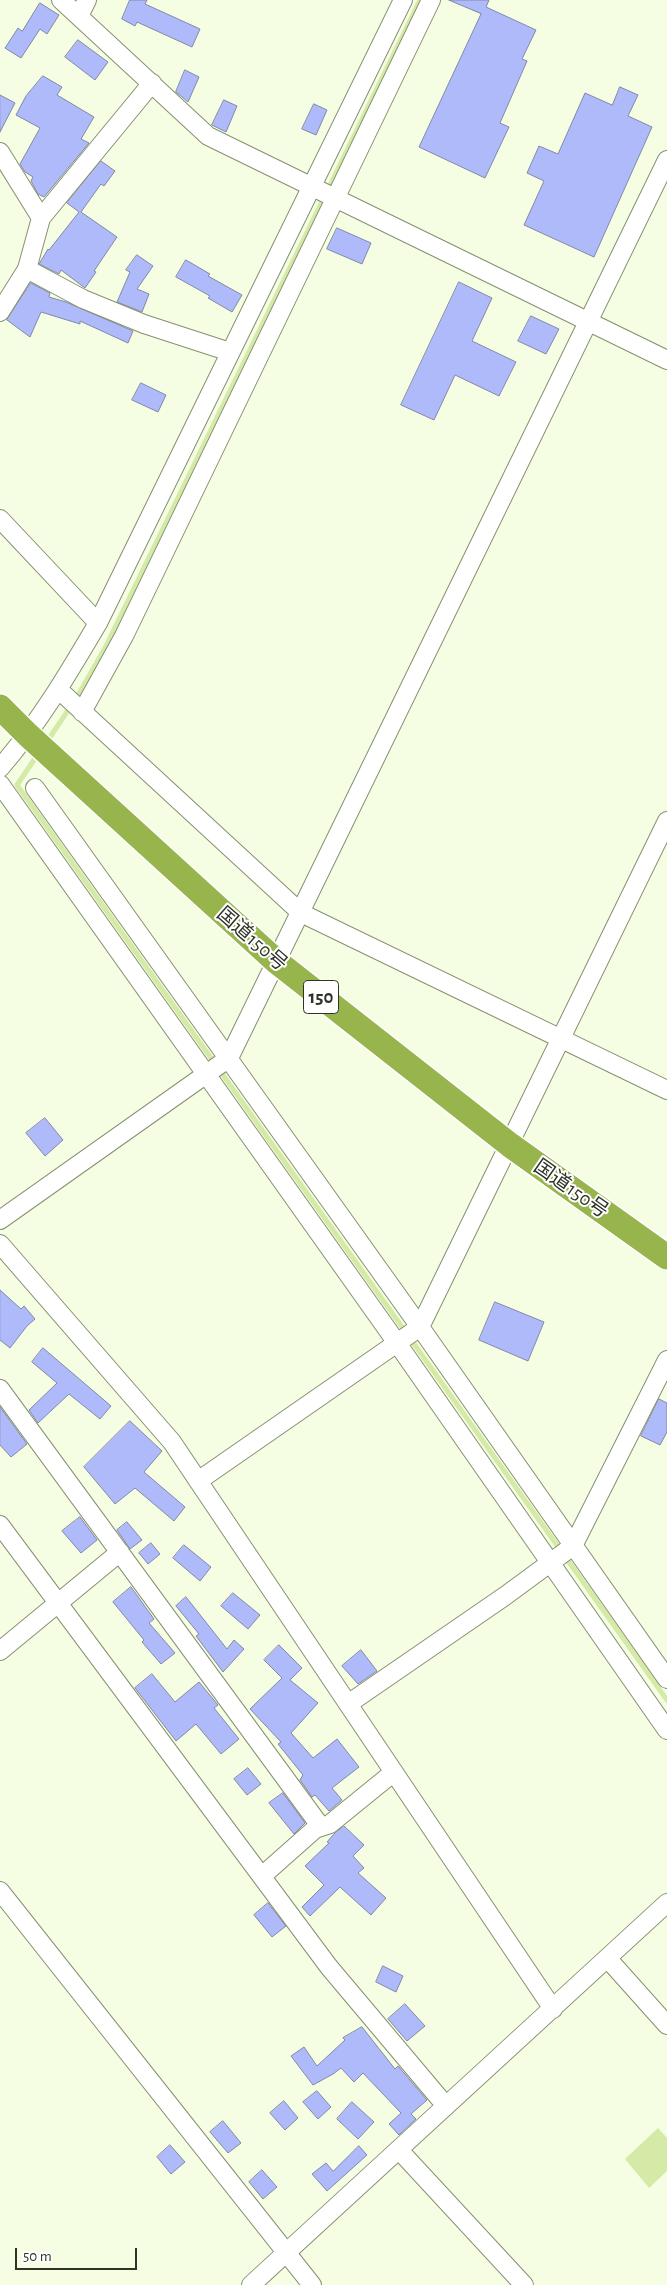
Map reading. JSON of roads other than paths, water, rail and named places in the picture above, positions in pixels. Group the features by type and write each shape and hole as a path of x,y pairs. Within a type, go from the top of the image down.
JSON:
{"highway":[{"name":"国道150号","path":"0,707 28,735 277,962 510,1145 667,1258"}],"street":[{"path":"62,0 208,136 667,360"},
{"path":"79,16 87,0"},
{"path":"82,712 124,636 325,192 403,0"},
{"path":"0,768 28,735 59,690 98,623 230,352 325,192 431,0"},
{"path":"0,312 27,269 41,218 152,83"},
{"path":"0,152 41,218"},
{"path":"0,1220 230,1058 667,160"},
{"path":"27,269 83,299 144,324 230,352"},
{"path":"0,519 98,623"},
{"path":"59,690 301,914 667,1090"},
{"path":"0,784 397,1343 667,1730"},
{"path":"35,788 230,1058 667,1680"},
{"path":"198,1481 420,1327 667,821"},
{"path":"52,857 74,842"},
{"path":"0,1244 157,1423 553,2009"},
{"path":"348,1704 505,1596 573,1546 667,1360"},
{"path":"0,1389 321,1827"},
{"path":"0,1525 329,1967 446,2106"},
{"path":"0,1650 59,1604 120,1552"},
{"path":"262,1876 315,1829 330,1824 394,1772"},
{"path":"0,1891 312,2285"},
{"path":"251,2285 667,1903"},
{"path":"608,1959 667,2024"},
{"path":"399,2150 524,2285"}],"waterway":[{"path":"46,743 77,697 105,648 420,0"},
{"path":"38,754 17,785 667,1700"}]}
